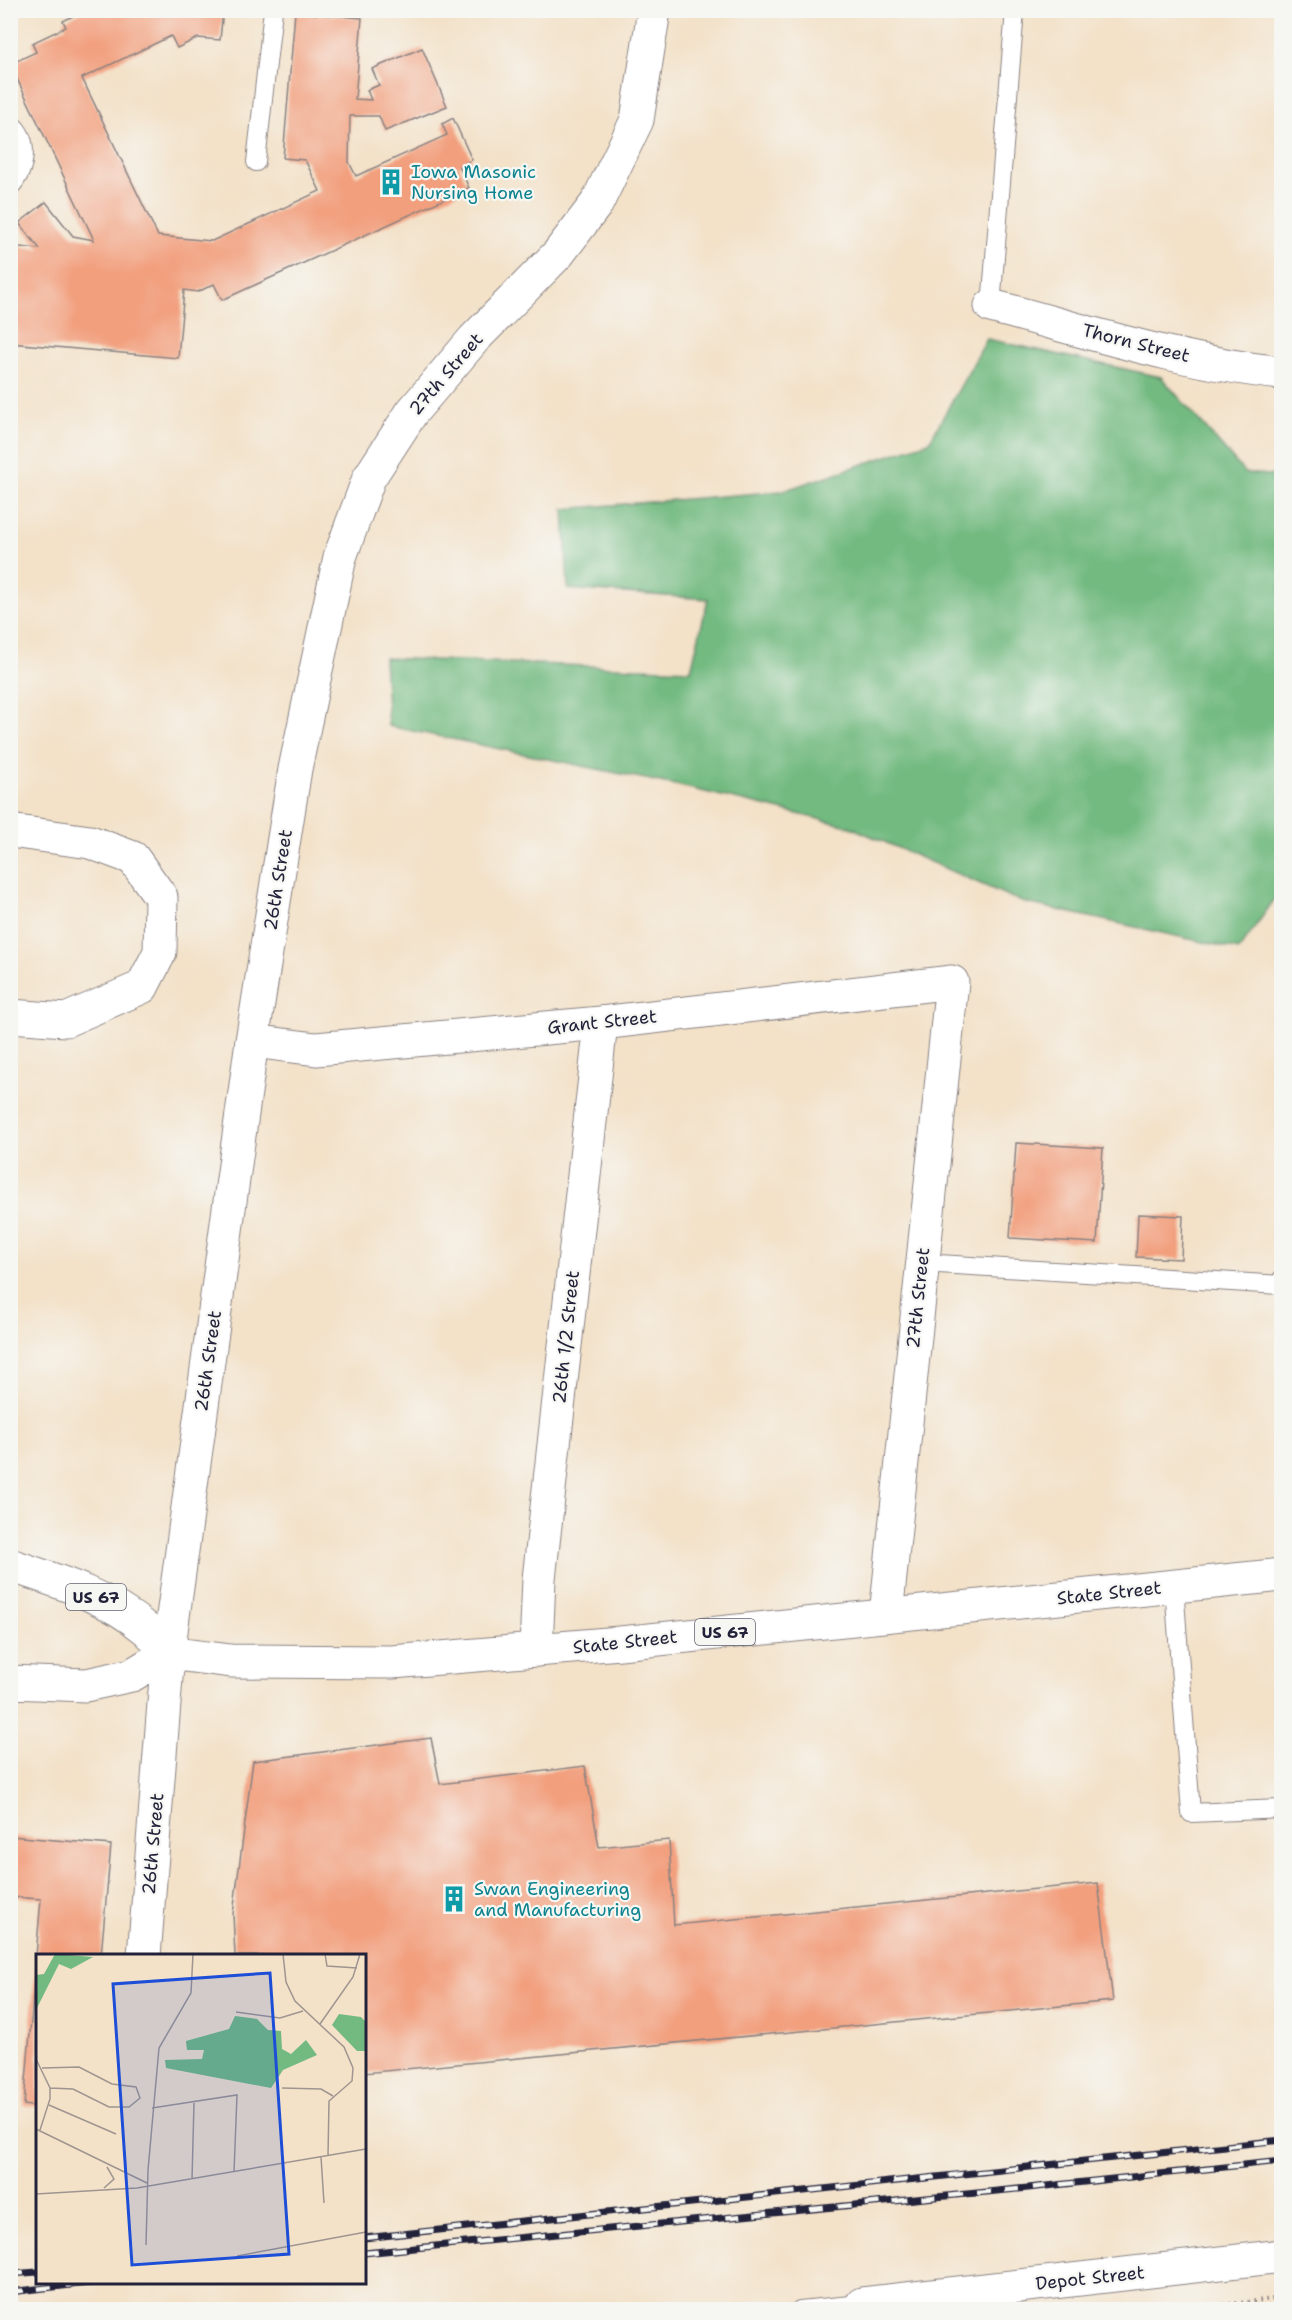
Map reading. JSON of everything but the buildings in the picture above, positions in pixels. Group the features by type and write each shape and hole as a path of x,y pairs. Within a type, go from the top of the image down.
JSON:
{"street":[{"name":"27th Street","path":"296,769 340,558 369,478 412,412 474,339 558,254 597,203 637,120 654,10"},
{"name":"Thorn Street","path":"991,306 1149,347 1249,370 1281,374"},
{"name":"26th Street","path":"144,1954 168,1653 252,1041 296,769"},
{"path":"10,831 90,842 133,858 161,897 160,952 142,987 66,1020 10,1016"},
{"name":"27th Street","path":"886,1615 952,982"},
{"name":"Grant Street","path":"252,1041 316,1049 601,1023 952,982"},
{"name":"26th 1/2 Street","path":"536,1650 539,1579 601,1023"},
{"name":"US 67","path":"10,1565 77,1588 113,1606 146,1629 168,1653"},
{"name":"State Street","path":"168,1653 231,1661 392,1662 536,1650 1281,1575"},
{"path":"10,1682 86,1685 132,1676 168,1653"},
{"name":"Depot Street","path":"862,2304 1281,2256"}],"lane":[{"path":"256,162 273,10"},
{"path":"991,306 1015,10"},
{"path":"10,123 22,141 25,156 21,172 10,187"},
{"path":"922,1263 1281,1285 1281,1279"},
{"path":"1174,1586 1191,1814 1281,1809"},
{"path":"800,2310 862,2304"}],"path":[{"path":"1176,2310 1281,2298"}],"green space":[{"path":"987,339 1161,377 1245,473 1281,476 1281,890 1239,950 1022,902 848,826 680,786 388,726 384,658 691,670 708,599 568,589 564,509 783,491 929,442"}],"railway":[{"path":"366,2238 1282,2140"},
{"path":"366,2253 1282,2161"},
{"path":"10,2274 36,2272"},
{"path":"10,2292 80,2284"}],"place":[{"name":"Iowa Masonic Nursing Home","path":"391,182"},
{"name":"Swan Engineering and Manufacturing","path":"454,1899"}]}
